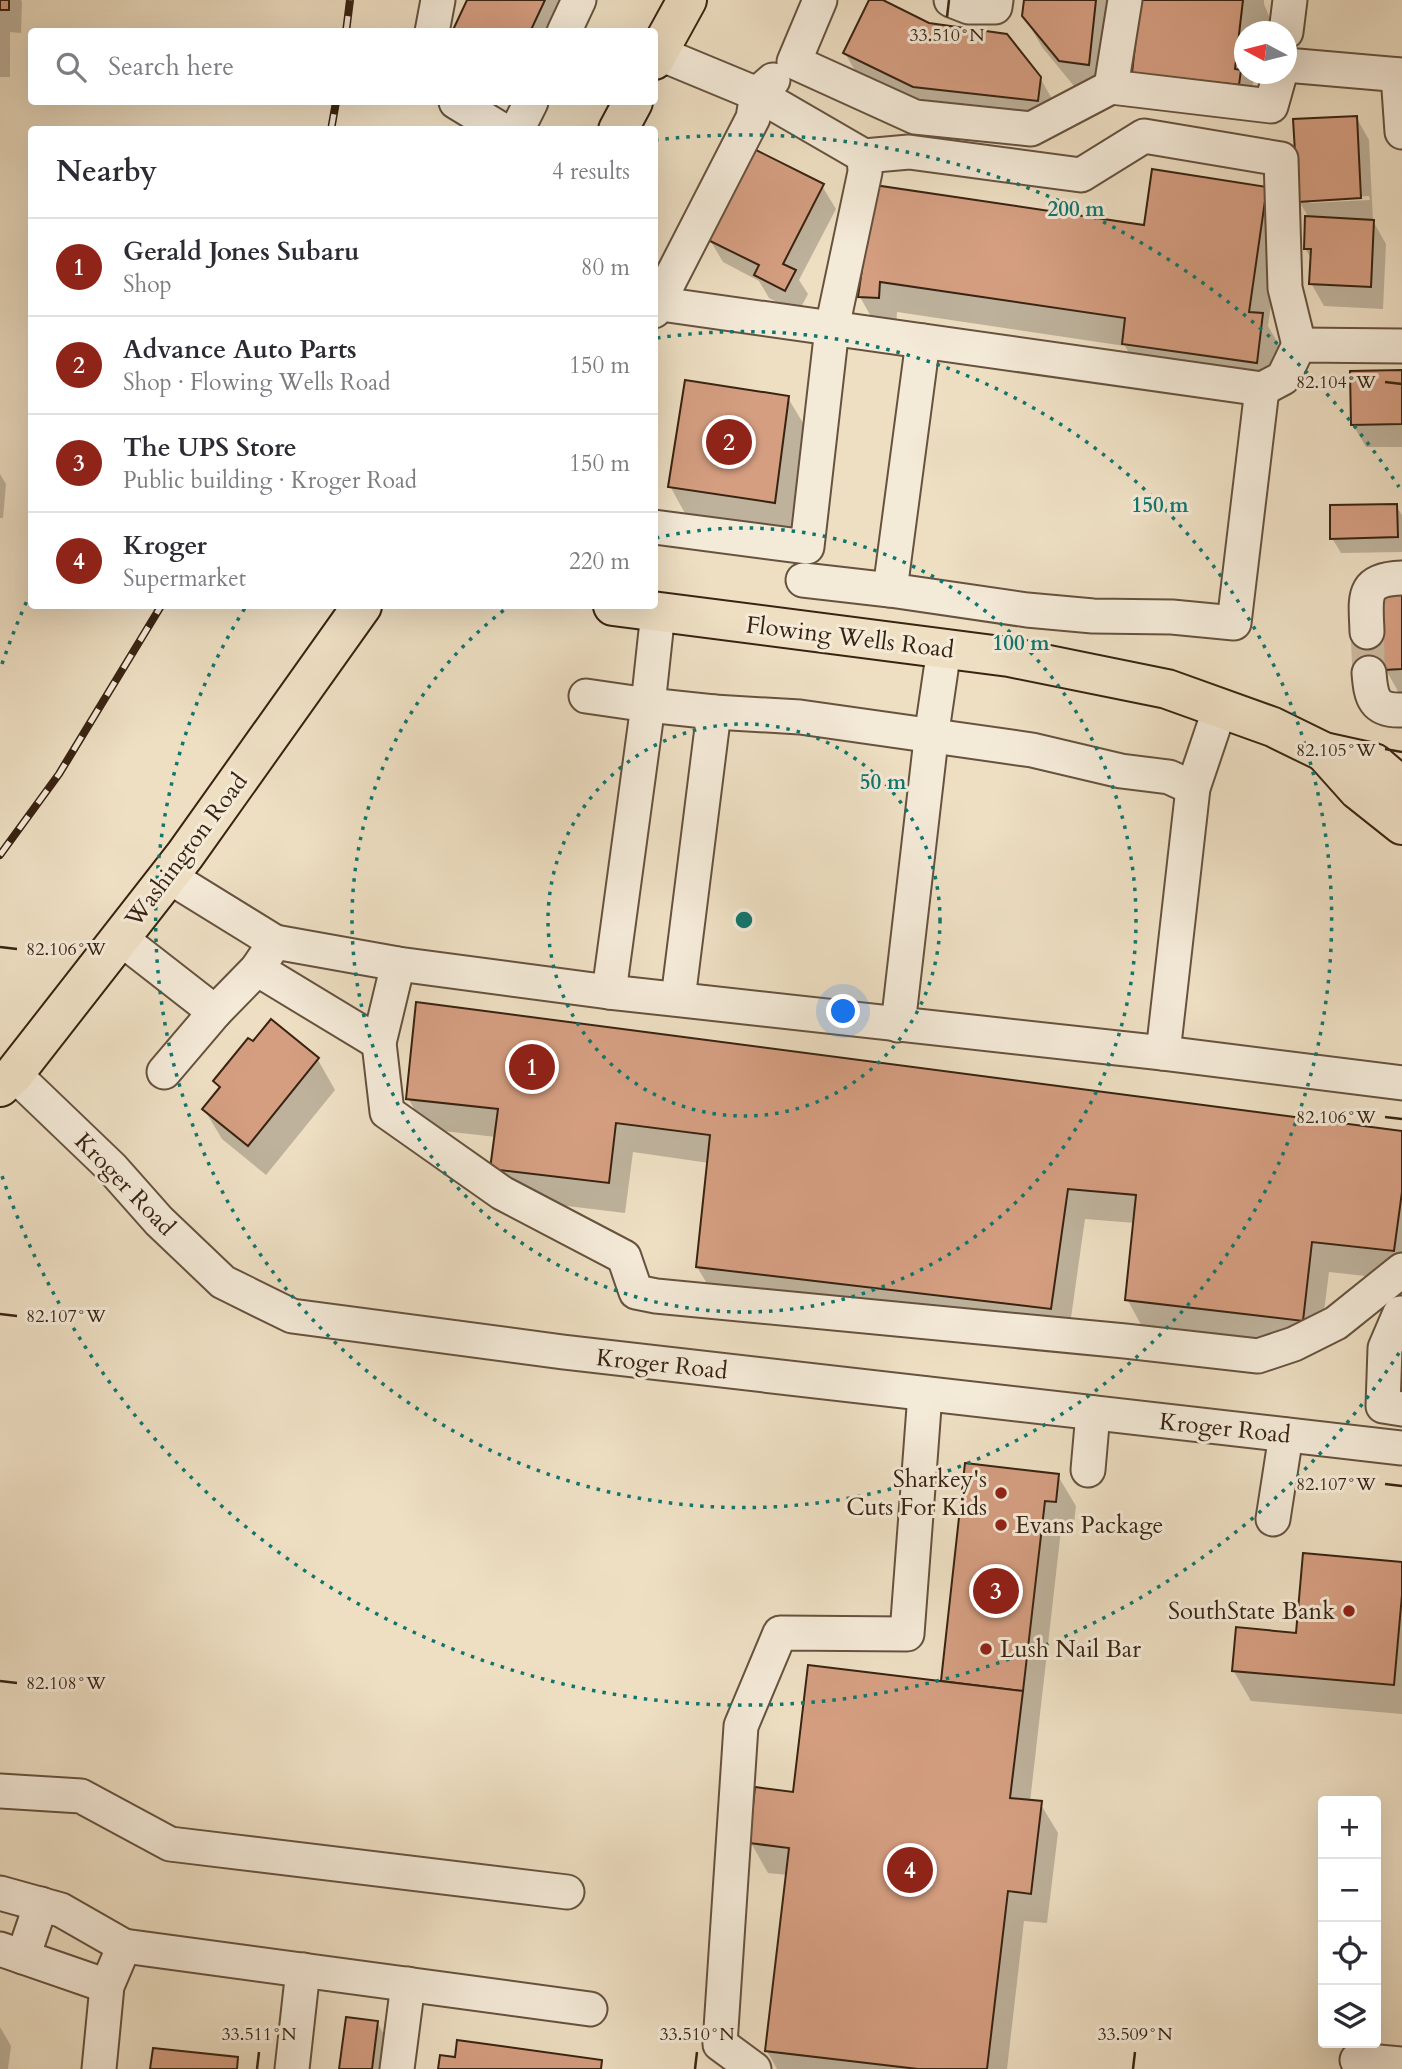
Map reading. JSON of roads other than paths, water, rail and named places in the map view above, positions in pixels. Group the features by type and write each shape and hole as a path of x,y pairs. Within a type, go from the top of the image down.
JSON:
{"main road":[{"path":"658,53 687,0"},
{"path":"620,126 631,105"},
{"name":"Washington Road","path":"7,1081 169,876 360,609"},
{"name":"Flowing Wells Road","path":"636,609 1009,657 1167,689 1273,727 1324,752 1374,763 1402,787"},
{"name":"Flowing Wells Road","path":"1324,752 1358,790 1402,825"}],"street":[{"path":"433,28 438,0"},
{"path":"566,28 579,0"},
{"path":"658,302 753,118 757,94 794,62 820,0"},
{"path":"951,0 969,7 995,7 996,0"},
{"path":"1111,87 1125,0"},
{"path":"1287,21 1290,0"},
{"path":"658,58 757,94 864,156 909,152 1081,175 1144,136 1281,159 1285,288 1299,345 1283,378 1262,389 658,306"},
{"path":"794,62 915,117 1031,129 1111,87 1271,106 1277,84"},
{"path":"1297,66 1400,75 1402,132"},
{"path":"461,105 495,126"},
{"path":"519,126 530,105"},
{"path":"796,630 832,328 865,172 864,156"},
{"path":"890,590 923,341"},
{"path":"1299,345 1402,346"},
{"path":"803,580 1027,610 1093,616 1172,617 1234,623 1262,389"},
{"path":"658,528 807,547"},
{"path":"1367,632 1367,597 1373,584 1385,578 1402,578"},
{"path":"609,992 658,612"},
{"path":"898,1025 944,649"},
{"path":"1369,673 1370,690 1375,702 1395,711"},
{"path":"586,696 714,712 800,716 1032,750 1121,771 1169,777 1193,788"},
{"path":"1163,1053 1193,788 1220,708"},
{"path":"678,999 714,712"},
{"path":"169,876 266,956 379,1043"},
{"path":"120,938 215,1012"},
{"path":"266,956 398,964 609,992 1163,1053 1402,1083"},
{"path":"164,1072 266,956"},
{"path":"398,964 379,1043 387,1112 502,1193 624,1257 636,1292 1258,1356 1294,1344 1336,1323 1402,1270"},
{"name":"Kroger Road","path":"7,1081 112,1168 159,1221 223,1282 292,1316 563,1352 1402,1448"},
{"path":"1402,1313 1399,1313 1385,1348 1383,1406 1402,1409"},
{"path":"754,2069 720,2044 741,1726 780,1633 906,1634 925,1394"},
{"path":"1088,1470 1093,1413"},
{"path":"1273,1519 1286,1435"},
{"path":"0,1791 82,1796 170,1843 567,1892"},
{"path":"0,1893 61,1910 124,1946 590,2009"},
{"path":"41,1904 11,1953 107,1986"},
{"path":"99,2069 107,1986 124,1946"},
{"path":"292,2069 303,1970"},
{"path":"397,2069 408,1984"},
{"path":"1357,2060 1402,2064"}],"tunnel":[{"path":"1367,632 1369,673"}],"railway":[{"path":"346,28 350,0"},
{"path":"332,126 335,105"},
{"path":"0,855 59,774 159,609"}],"place":[{"name":"Advance Auto Parts","path":"729,442"},
{"name":"Gerald Jones Subaru","path":"532,1067"},
{"name":"Sharkey's Cuts For Kids","path":"1001,1493"},
{"name":"Evans Package","path":"1001,1525"},
{"name":"The UPS Store","path":"996,1591"},
{"name":"SouthState Bank","path":"1349,1611"},
{"name":"Lush Nail Bar","path":"986,1649"},
{"name":"Kroger","path":"910,1870"}]}
